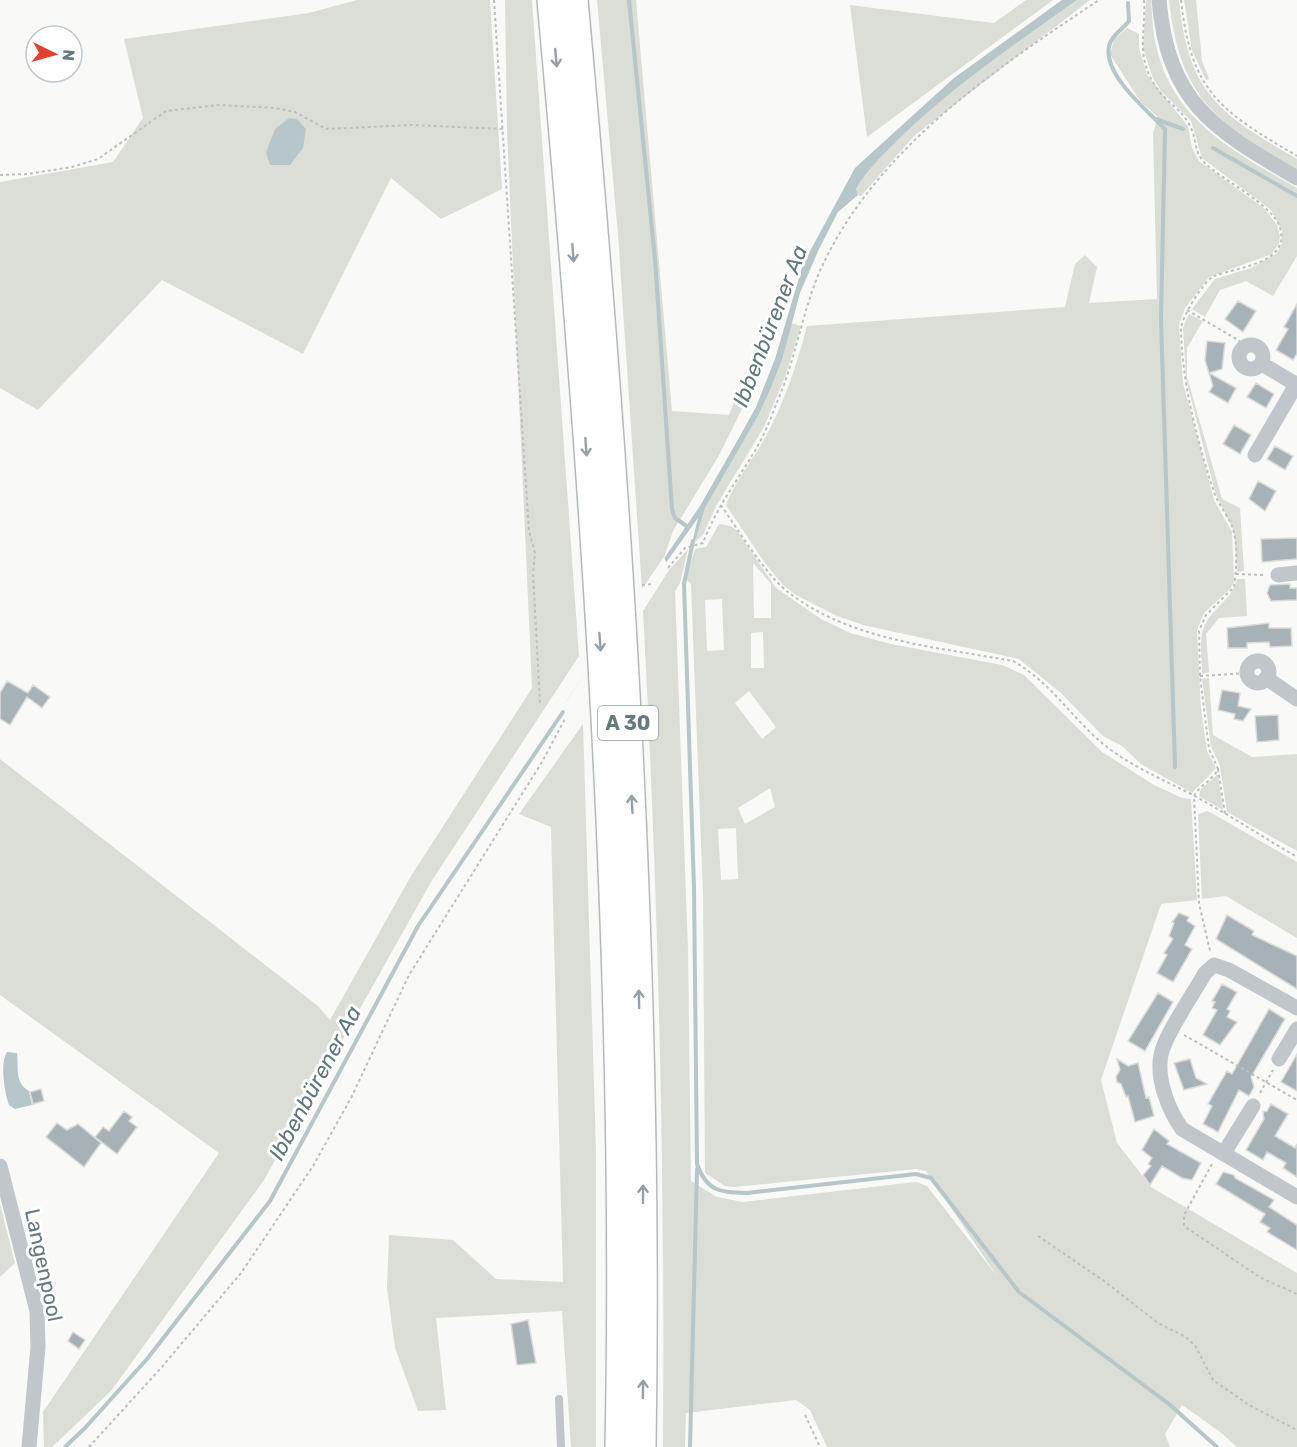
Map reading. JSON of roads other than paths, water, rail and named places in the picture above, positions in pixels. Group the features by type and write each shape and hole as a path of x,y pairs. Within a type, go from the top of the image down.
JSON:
{"highway":[{"name":"A 30","path":"551,0 567,173 603,676 613,912 620,1270 619,1447"},
{"name":"A 30","path":"574,0 595,225 618,540 635,854 643,1187 642,1447"}],"street":[{"path":"1159,0 1161,24 1170,57 1182,84 1196,105 1214,126 1297,178"},
{"path":"1245,346 1252,344 1262,350 1264,357 1262,364 1297,384 1255,455"},
{"path":"1278,575 1297,573"},
{"path":"1247,673 1254,682 1261,682 1266,678 1297,699"},
{"path":"1297,1008 1229,970 1214,965 1205,974 1161,1053 1160,1069 1171,1113 1182,1130 1297,1197"},
{"path":"1280,1059 1297,1029"},
{"path":"1224,1153 1252,1106"},
{"name":"Langenpool","path":"0,1166 37,1311 38,1347 29,1447"}],"lane":[{"path":"559,1399 561,1447"}],"waterway":[{"path":"629,0 655,259 672,509 675,518 688,527"},
{"path":"1128,3 1129,21 1110,42 1109,57 1113,69 1128,92 1165,129 1161,319 1175,767"},
{"path":"1156,119 1183,129"},
{"path":"1213,148 1297,196"},
{"path":"693,541 684,584 694,888 697,1164 705,1180 722,1191 747,1193 916,1174 931,1178 1019,1292 1169,1404 1217,1447"},
{"name":"Ibbenbürener Aa","path":"65,1447 147,1359 270,1201 418,926 563,712"},
{"path":"690,1447 697,1169"}]}
